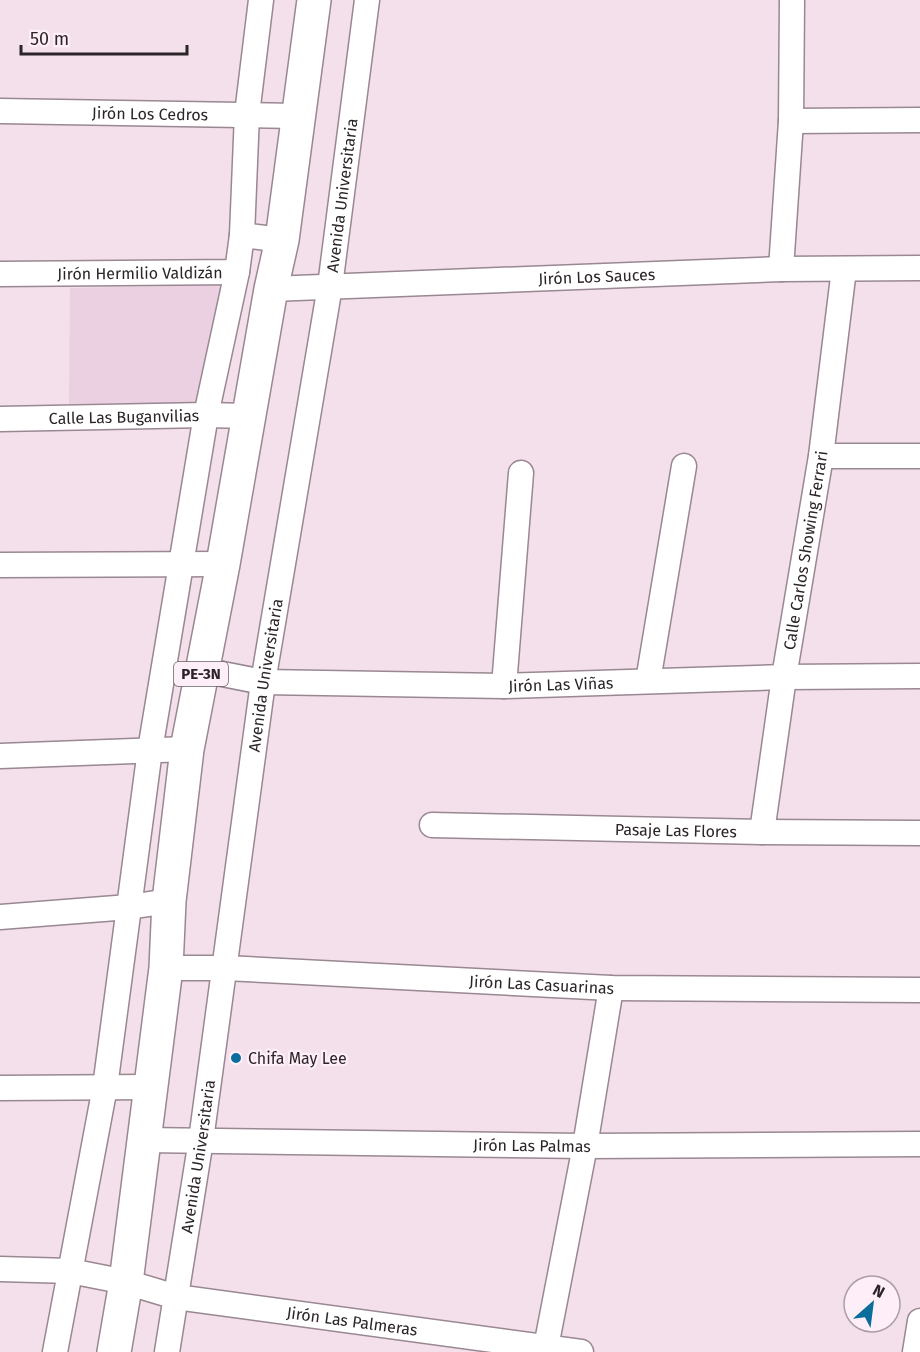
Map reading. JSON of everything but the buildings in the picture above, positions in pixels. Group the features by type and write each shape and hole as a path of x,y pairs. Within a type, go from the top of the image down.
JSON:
{"highway":[{"name":"PE-3N","path":"114,1352 126,1282 166,968 169,901 187,749 223,564 271,289 282,240 314,0"}],"street":[{"path":"261,0 247,114 242,235 282,240"},
{"name":"Avenida Universitaria","path":"167,1352 201,1140 263,682 330,286 367,0"},
{"path":"781,269 791,121 792,0"},
{"name":"Jirón Los Cedros","path":"0,111 299,116"},
{"path":"791,121 920,120"},
{"name":"Jirón Hermilio Valdizán","path":"0,273 237,272 242,235"},
{"name":"Jirón Los Sauces","path":"271,289 781,269 920,268"},
{"name":"Calle Carlos Showing Ferrari","path":"762,832 784,677 821,456 844,269"},
{"path":"55,1352 105,1087 150,750 206,415 237,272"},
{"name":"Calle Las Buganvilias","path":"0,419 248,416"},
{"path":"821,456 920,456"},
{"path":"648,681 684,466"},
{"path":"504,686 521,474"},
{"path":"0,565 223,564"},
{"name":"Jirón Las Viñas","path":"202,670 263,682 504,686 784,677 920,676"},
{"path":"0,756 187,749"},
{"name":"Pasaje Las Flores","path":"432,825 920,833"},
{"path":"0,917 129,907 169,901"},
{"name":"Jirón Las Casuarinas","path":"166,968 225,968 611,988 920,990"},
{"path":"545,1349 585,1146 611,988"},
{"path":"0,1088 150,1087"},
{"name":"Jirón Las Palmas","path":"144,1140 585,1146 920,1143"},
{"name":"Jirón Las Palmeras","path":"0,1269 70,1271 126,1282 176,1298 581,1352"},
{"path":"915,1352 920,1321"}],"shaded area":[{"path":"224,285 200,403 69,404 70,288"}],"place":[{"name":"Chifa May Lee","path":"236,1058"}]}
